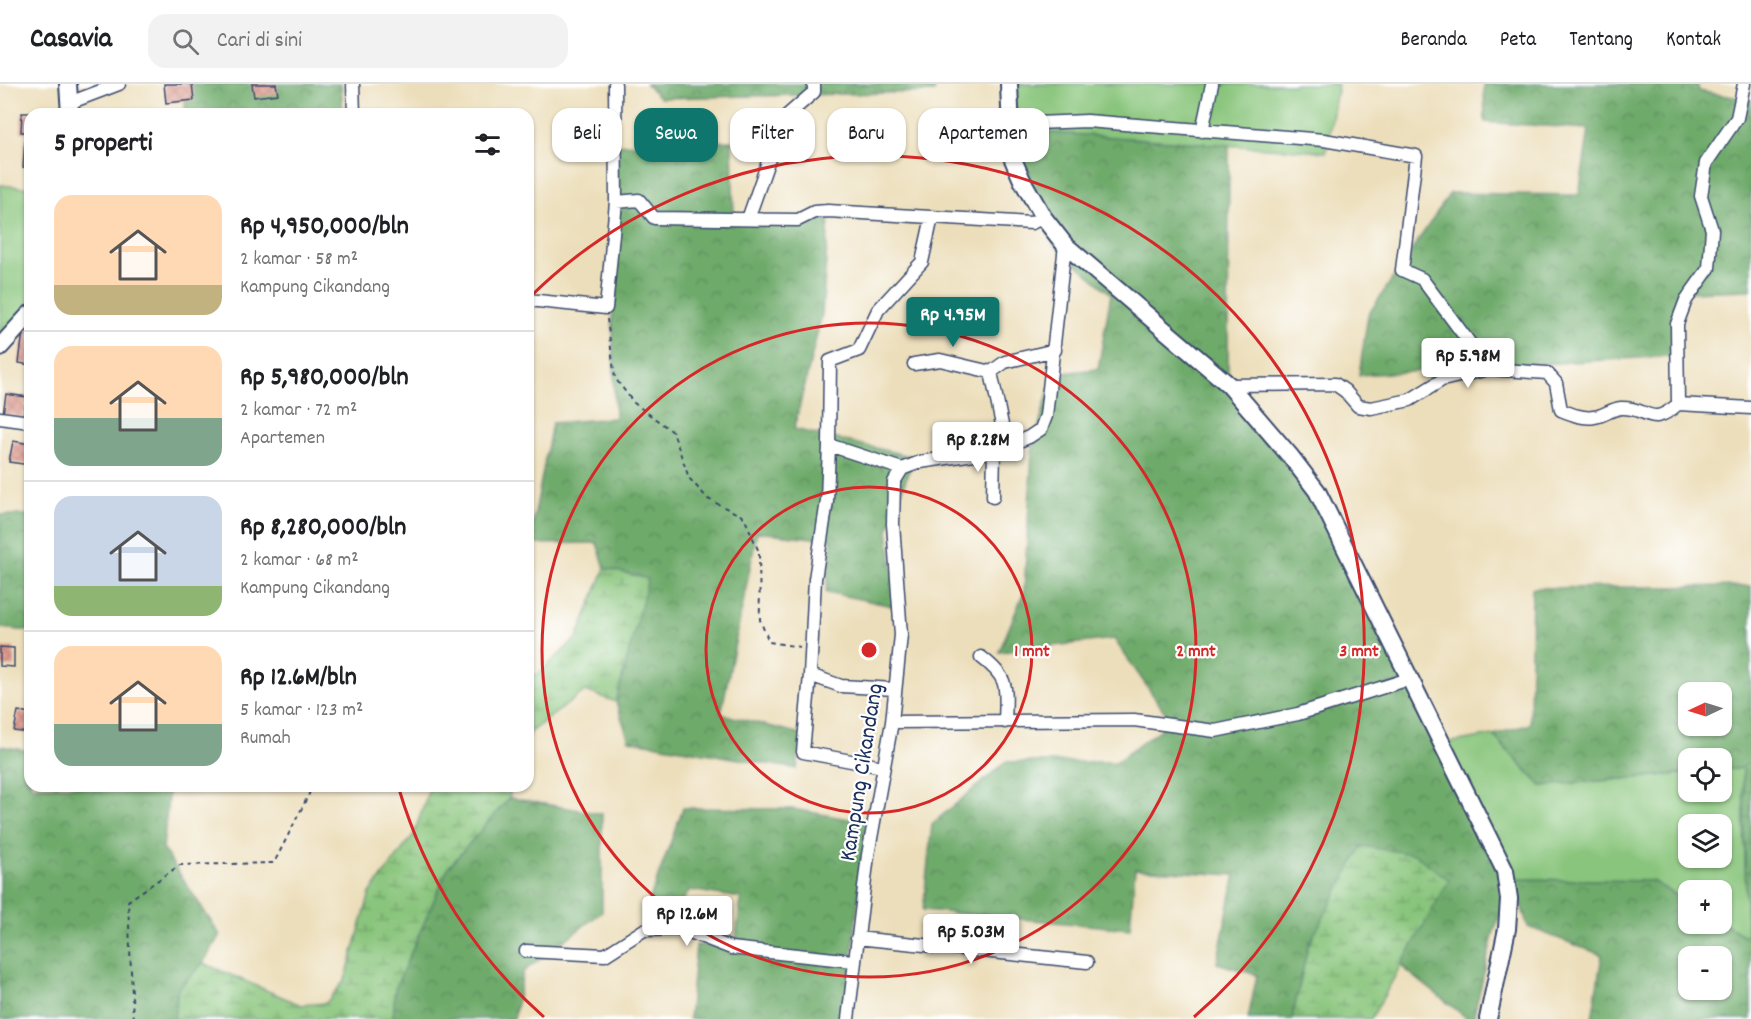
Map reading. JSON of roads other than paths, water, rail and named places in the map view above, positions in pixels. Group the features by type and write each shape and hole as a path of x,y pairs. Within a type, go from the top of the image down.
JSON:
{"street":[{"path":"69,84 70,108 119,84"},
{"path":"353,84 354,108"},
{"path":"534,301 606,308 616,202 615,84"},
{"path":"748,219 783,119 814,92 814,84"},
{"path":"1010,84 1011,108"},
{"path":"1203,130 1212,84"},
{"path":"1678,404 1677,324 1686,300 1709,268 1712,230 1701,196 1706,163 1737,118 1744,84"},
{"path":"1049,122 1087,121 1324,140 1416,156 1402,270 1422,279 1489,369"},
{"path":"1014,162 1043,217 1065,245 1229,385 1291,456 1317,491 1505,871 1509,899 1507,929 1488,1019"},
{"path":"616,202 639,200 654,218 798,220 814,212 828,211 1032,223 1043,217"},
{"path":"883,767 802,752 812,649 815,579 827,501 830,361 859,350 878,310 922,262 932,217"},
{"path":"829,445 903,469 920,462 994,451 1006,444 1029,437 1041,429 1046,416 1055,350 1065,245"},
{"path":"0,347 24,321"},
{"path":"914,364 940,360 991,372 1005,362 1055,350"},
{"path":"1229,385 1335,384 1345,391 1358,406 1371,408 1410,400 1442,380 1489,369 1546,373 1556,383 1561,410 1573,415 1594,417 1617,408 1627,408 1653,417 1666,414 1678,404 1751,408"},
{"path":"991,372 1006,444"},
{"path":"0,418 24,421"},
{"path":"993,497 994,451"},
{"name":"Kampung Cikandang","path":"848,1019 853,961 868,855 896,689 901,635 893,524 894,482 903,469"},
{"path":"981,657 997,669 1006,688 1005,722"},
{"path":"810,675 841,686 896,689"},
{"path":"892,722 1134,720 1215,731 1298,714 1409,680"},
{"path":"526,951 605,955 644,930 682,929 731,948 853,961"},
{"path":"857,938 1088,962"}]}
